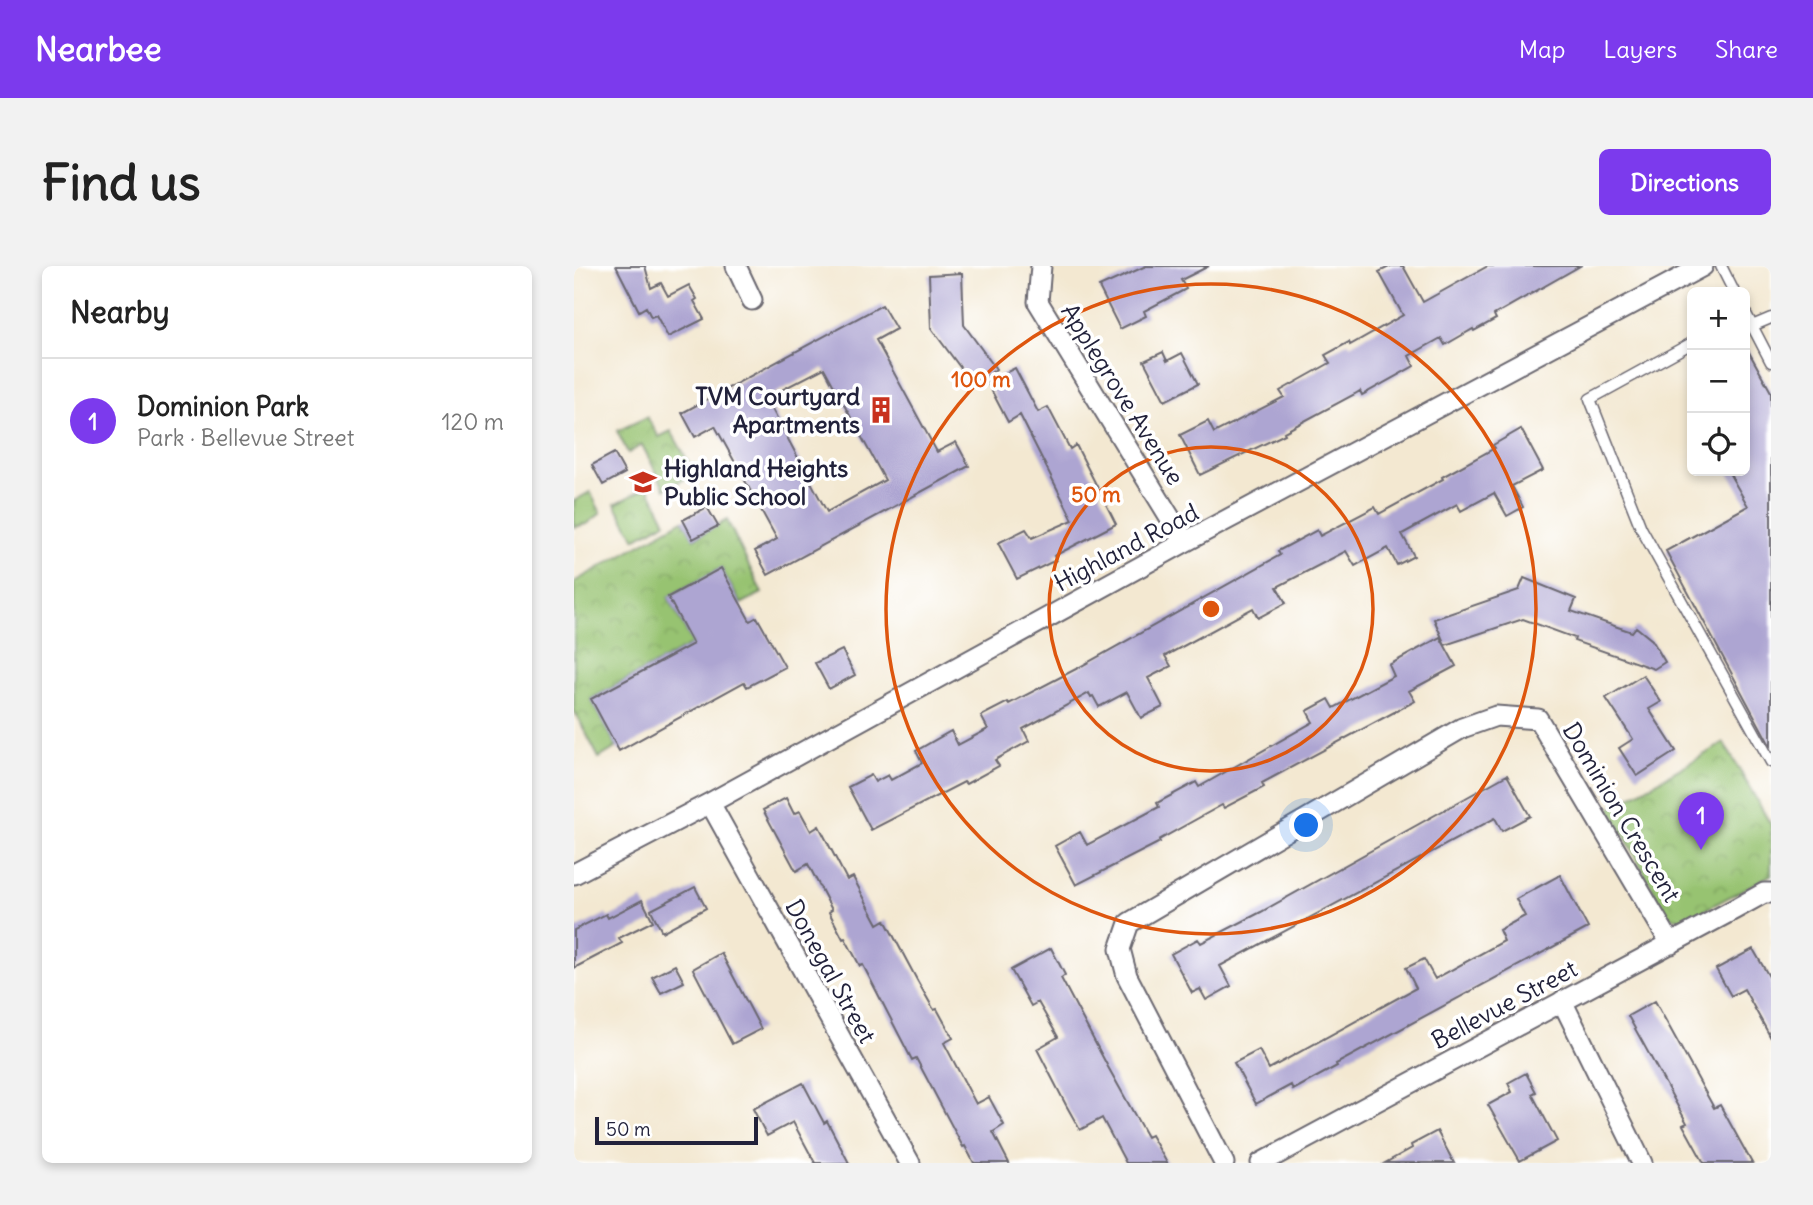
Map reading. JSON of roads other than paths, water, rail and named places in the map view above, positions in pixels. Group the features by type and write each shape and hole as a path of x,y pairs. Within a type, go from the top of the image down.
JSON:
{"street":[{"path":"736,266 752,300"},
{"name":"Applegrove Avenue","path":"1041,266 1038,302 1185,542"},
{"name":"Highland Road","path":"574,874 710,803 1185,542 1703,266"},
{"name":"Dominion Crescent","path":"1224,1163 1128,976 1120,949 1129,923 1462,728 1496,716 1538,719 1671,944"},
{"name":"Donegal Street","path":"710,803 910,1163"},
{"name":"Bellevue Street","path":"1261,1163 1734,908 1771,893"},
{"path":"1562,1001 1642,1163"}],"lane":[{"path":"1721,266 1732,287"},
{"path":"1752,326 1771,318"},
{"path":"1750,323 1771,362"},
{"path":"1687,346 1590,398 1641,528 1771,762"}],"place":[{"name":"TVM Courtyard Apartments","path":"881,410"},
{"name":"Highland Heights Public School","path":"643,482"},
{"name":"Dominion Park","path":"1701,850"}]}
